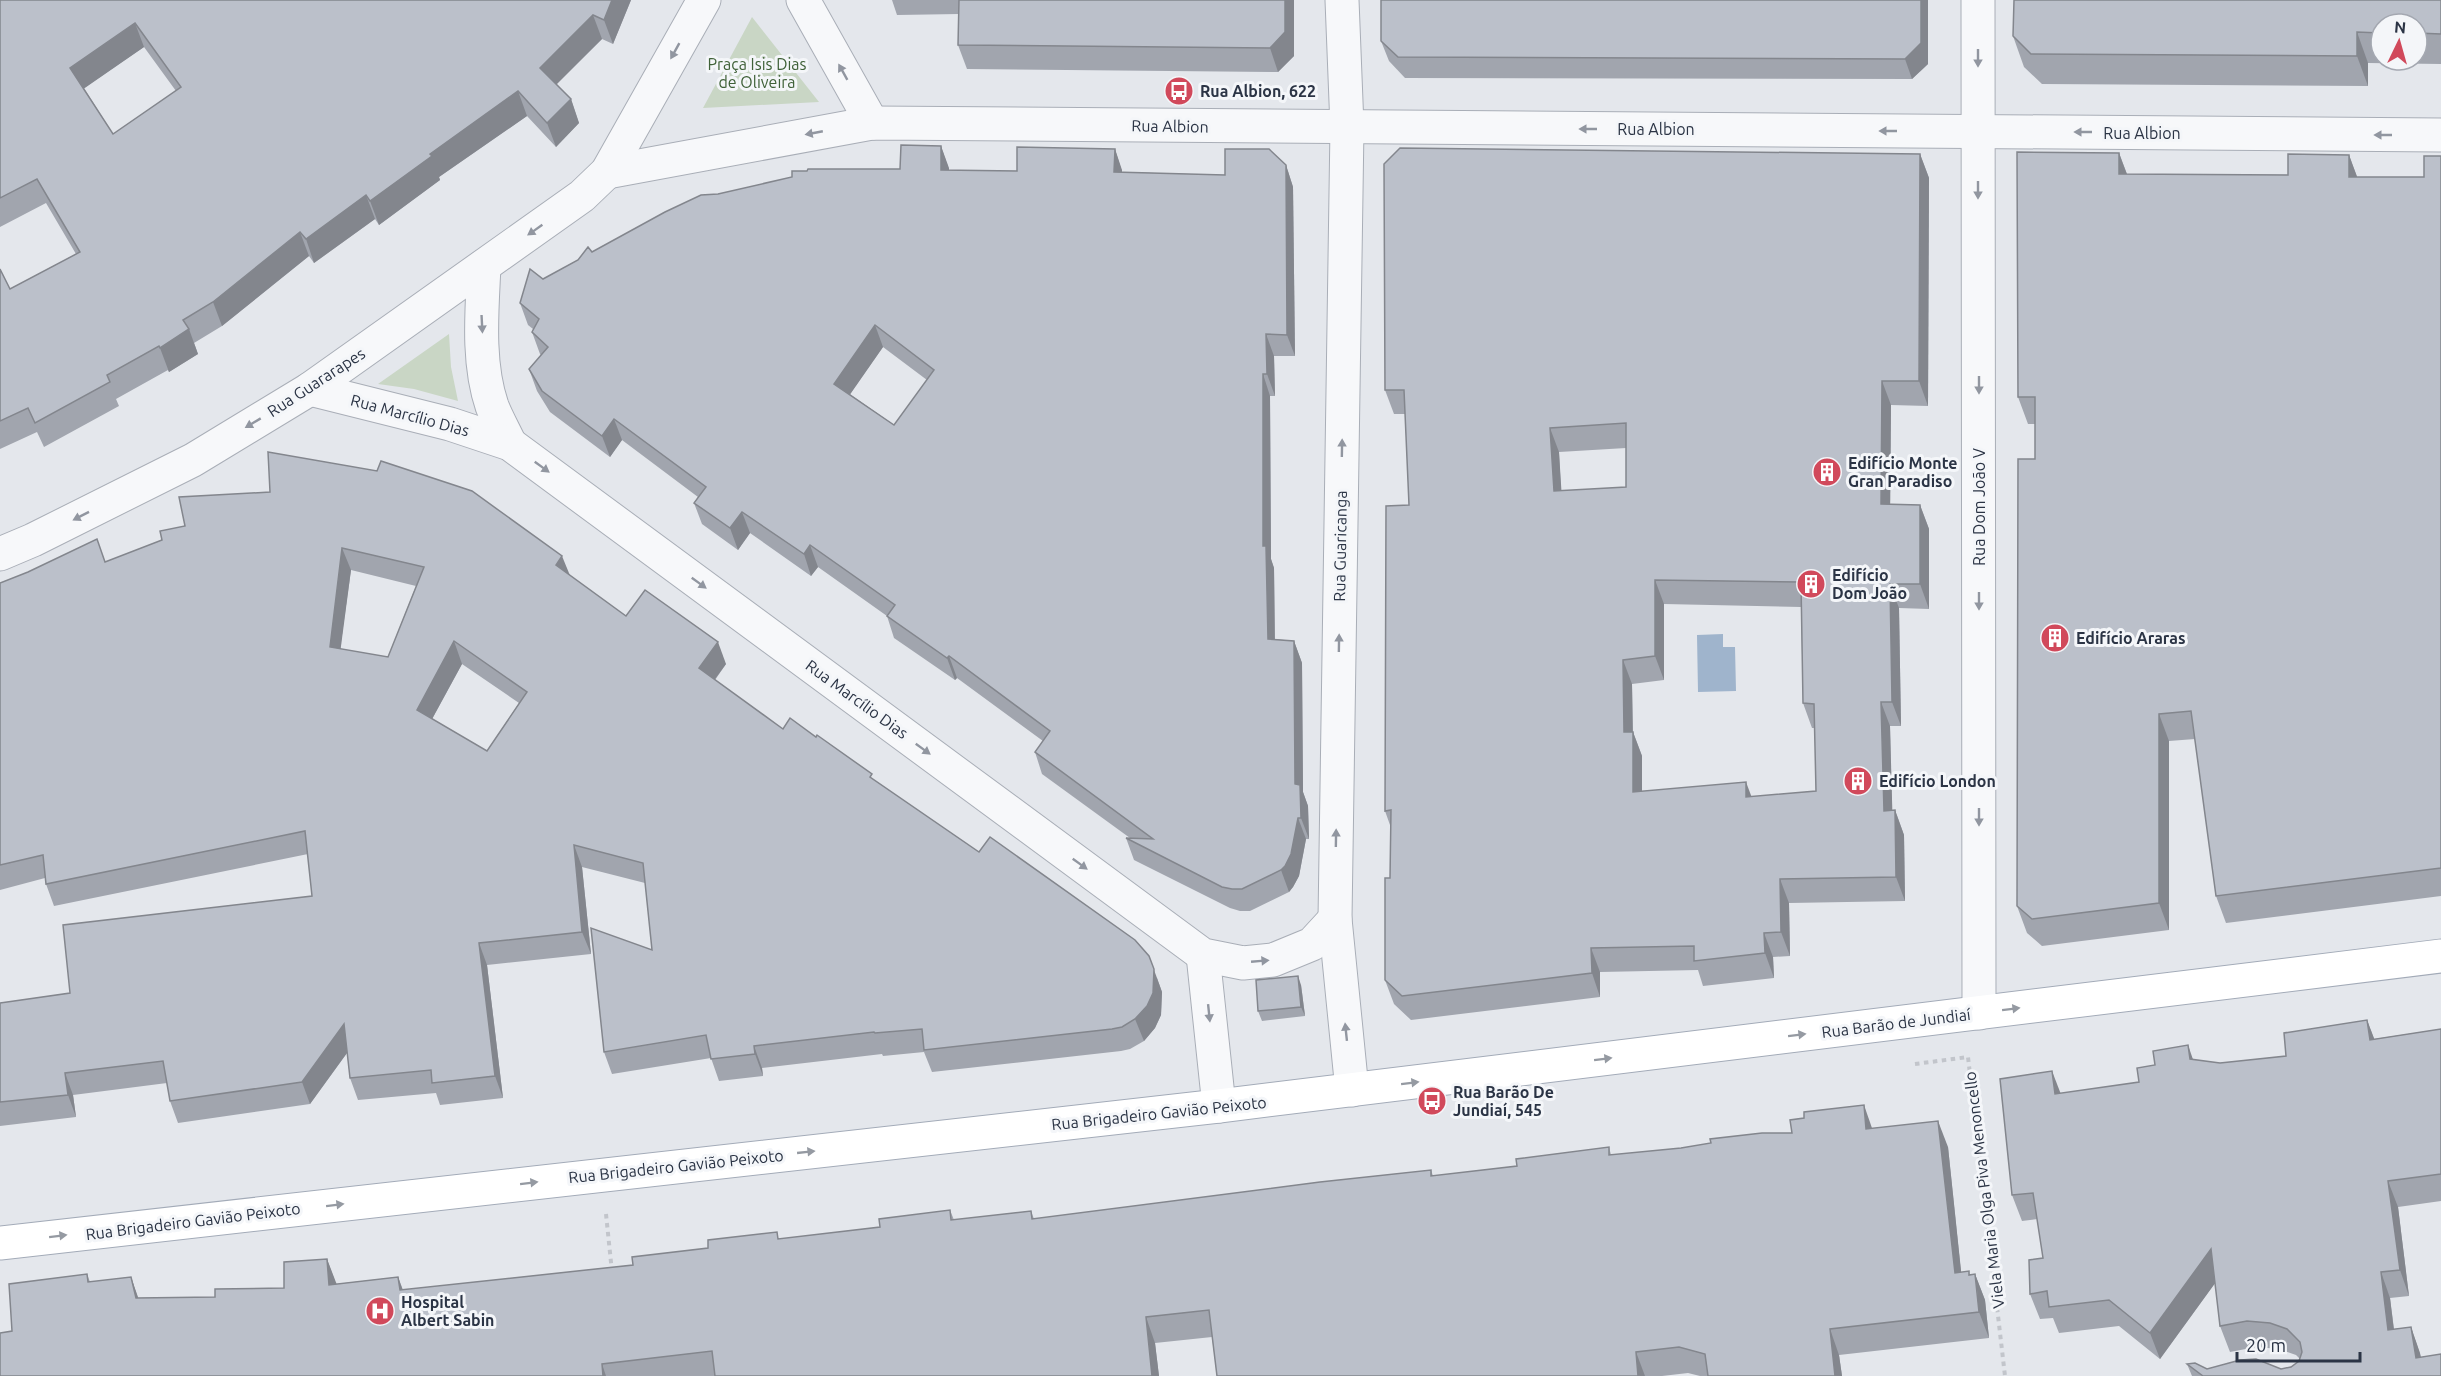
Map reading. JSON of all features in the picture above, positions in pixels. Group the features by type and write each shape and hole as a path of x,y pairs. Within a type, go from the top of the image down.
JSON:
{"main road":[{"name":"Rua Barão de Jundiaí","path":"1352,1090 2441,956"},
{"name":"Rua Brigadeiro Gavião Peixoto","path":"0,1243 1352,1090"}],"street":[{"path":"607,172 704,0"},
{"path":"607,172 872,123 803,0"},
{"name":"Rua Guaricanga","path":"1342,0 1347,127 1335,919 1352,1090"},
{"name":"Rua Dom João V","path":"1978,0 1979,1013"},
{"name":"Rua Albion","path":"872,123 2441,135"},
{"name":"Rua Guararapes","path":"0,554 33,540 193,460 310,389 582,196 607,172"},
{"name":"Rua Marcílio Dias","path":"484,266 482,315 487,380 492,405 510,444"},
{"name":"Rua Marcílio Dias","path":"310,389 450,424 510,444 1203,955 1243,963 1273,960 1312,944 1335,919"},
{"path":"1203,955 1219,1106"}],"path":[{"name":"Viela Maria Olga Piva Menoncello","path":"1915,1064 1968,1057 2005,1376"},
{"path":"602,1174 613,1283"}],"green space":[{"name":"Praça Isis Dias de Oliveira","path":"752,17 819,102 703,108"},
{"path":"449,334 451,367 458,401 414,389 378,384"}],"water":[{"path":"1723,634 1723,647 1735,647 1736,691 1698,692 1697,635"}],"building":[{"path":"0,0 612,0 604,20 593,15 540,68 571,99 547,123 518,91 430,154 432,156 370,201 366,195 306,239 300,232 213,302 183,320 189,329 160,348 159,346 107,375 110,382 35,423 28,408 0,421 0,269 10,289 80,252 37,179 0,198","holes":["135,23 181,87 113,134 70,68"]},
{"path":"959,0 1285,0 1285,32 1270,48 958,45"},
{"path":"1381,0 1921,0 1921,43 1905,59 1398,57 1381,41"},
{"path":"2014,0 2441,0 2441,34 2429,34 2429,12 2369,12 2369,32 2357,32 2357,56 2031,54 2013,36"},
{"path":"901,145 941,146 941,170 1017,171 1017,147 1115,149 1114,172 1225,175 1225,149 1269,149 1286,165 1287,335 1266,334 1267,374 1263,374 1263,546 1266,546 1268,639 1294,641 1295,784 1300,785 1301,818 1298,818 1291,854 1281,870 1242,889 1222,887 1126,838 1153,839 1035,752 1050,731 949,656 947,658 887,616 895,605 810,545 804,554 742,512 730,528 694,503 706,487 614,419 602,436 542,391 529,369 548,347 532,332 539,319 520,303 530,269 543,279 578,260 588,247 592,252 701,195 718,194 792,177 792,171 900,169","holes":["875,325 934,370 894,425 834,384"]},
{"path":"1400,148 1920,154 1919,381 1882,381 1881,504 1920,505 1920,584 1890,584 1892,702 1881,702 1884,811 1895,810 1896,877 1780,879 1781,932 1764,933 1765,953 1694,961 1694,946 1591,948 1592,973 1402,996 1385,980 1385,878 1390,878 1391,810 1385,811 1386,506 1409,505 1404,390 1385,390 1384,164","holes":["1626,423 1626,487 1554,491 1550,428","1655,580 1801,582 1803,703 1814,704 1816,791 1746,797 1746,782 1633,792 1633,732 1624,732 1623,660 1655,656"]},
{"path":"2017,152 2119,153 2119,174 2288,175 2288,154 2349,155 2349,177 2424,177 2424,156 2441,156 2441,868 2216,896 2191,711 2159,714 2159,903 2032,919 2017,906 2018,459 2035,459 2035,397 2018,397"},
{"path":"268,452 377,471 381,461 472,491 562,556 556,565 626,616 645,590 718,642 699,668 783,729 790,718 872,774 870,777 979,852 990,837 1135,940 1149,956 1154,969 1153,993 1147,1006 1135,1019 1122,1027 1112,1029 924,1050 922,1029 874,1032 754,1046 755,1054 711,1059 706,1035 604,1052 591,928 652,950 643,863 574,845 582,932 479,943 495,1076 432,1083 431,1070 350,1078 344,1024 302,1082 170,1101 163,1061 65,1073 68,1095 0,1102 0,1003 70,993 63,925 312,896 305,831 46,884 43,855 0,865 0,583 97,539 105,562 162,540 160,531 185,526 179,497 270,492","holes":["342,548 424,567 388,657 330,647","454,641 527,692 487,751 417,710"]},
{"path":"1298,976 1301,1007 1258,1011 1256,980"},
{"path":"2367,1020 2370,1040 2441,1029 2441,1174 2388,1181 2400,1270 2381,1272 2388,1330 2411,1327 2416,1358 2441,1354 2441,1376 2203,1376 2187,1364 2195,1363 2207,1369 2240,1360 2256,1359 2281,1369 2291,1367 2299,1361 2302,1352 2300,1342 2287,1329 2270,1323 2247,1321 2220,1326 2211,1249 2150,1333 2109,1300 2049,1307 2047,1291 2030,1294 2029,1260 2043,1258 2033,1193 2012,1195 2000,1079 2052,1071 2055,1094 2139,1082 2137,1068 2155,1065 2153,1051 2188,1045 2190,1059 2220,1063 2286,1056 2284,1033"},
{"path":"1864,1105 1866,1129 1938,1121 1955,1273 1969,1271 1969,1275 1975,1274 1979,1312 1830,1329 1835,1376 1708,1376 1705,1354 1679,1347 1636,1352 1638,1376 1217,1376 1209,1310 1146,1317 1152,1376 715,1376 712,1351 602,1364 603,1376 0,1376 0,1333 12,1331 9,1284 87,1274 88,1282 131,1277 136,1298 215,1297 215,1289 284,1288 284,1262 327,1259 329,1285 398,1277 400,1290 633,1265 632,1257 708,1248 708,1240 777,1232 778,1239 880,1227 879,1219 950,1210 951,1220 1031,1211 1032,1219 1320,1182 1431,1170 1431,1176 1517,1166 1516,1159 1609,1147 1609,1155 1681,1148 1711,1143 1710,1139 1762,1133 1792,1133 1790,1120 1804,1118 1804,1112"}],"place":[{"name":"Rua Albion, 622","path":"1179,91"},
{"name":"Edifício Monte Gran Paradiso","path":"1827,472"},
{"name":"Edifício Dom João","path":"1811,584"},
{"name":"Edifício Araras","path":"2055,638"},
{"name":"Edifício London","path":"1858,781"},
{"name":"Rua Barão De Jundiaí, 545","path":"1432,1101"},
{"name":"Hospital Albert Sabin","path":"380,1311"}]}
